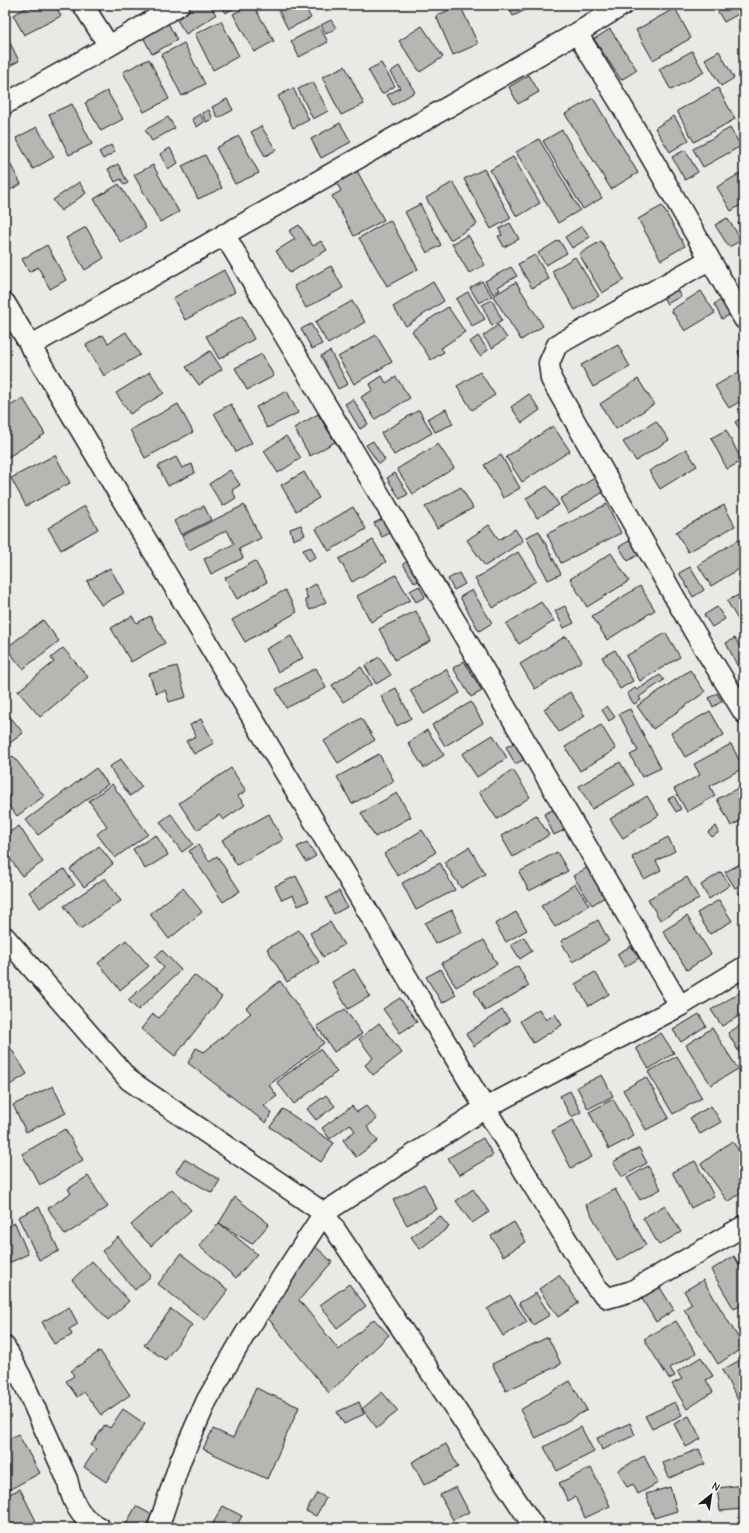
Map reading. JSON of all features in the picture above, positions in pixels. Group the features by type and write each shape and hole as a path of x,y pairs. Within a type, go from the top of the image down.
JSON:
{"street":[{"path":"83,5 109,46"},
{"path":"5,104 179,5"},
{"path":"30,346 577,33 622,5"},
{"path":"577,33 623,108 744,319"},
{"path":"224,234 464,636 680,1006"},
{"path":"709,260 557,344 549,363 555,386 695,633 744,713"},
{"path":"5,303 272,748 485,1108 596,1288 608,1298 632,1291 744,1226"},
{"path":"5,937 129,1080 324,1213 535,1528"},
{"path":"158,1528 181,1459 207,1400 245,1334 324,1213 485,1108 680,1006 744,967"},
{"path":"5,1347 21,1377 67,1479 70,1496 80,1513 93,1525 100,1528"}],"building":[{"path":"32,5 55,5 61,16 24,35 13,15"},
{"path":"195,5 210,5 216,15 186,34 175,17"},
{"path":"220,5 238,5 226,13"},
{"path":"250,5 253,5 274,41 254,52 233,14"},
{"path":"276,5 304,5 311,18 288,29"},
{"path":"460,5 478,44 453,55 436,16"},
{"path":"508,5 533,5 534,6 513,16"},
{"path":"714,5 744,5 744,11 724,22"},
{"path":"675,8 691,38 653,60 636,30"},
{"path":"331,20 336,28 326,34 321,25"},
{"path":"167,21 177,40 152,54 142,35"},
{"path":"221,21 239,56 213,70 195,34"},
{"path":"744,24 744,38 738,27"},
{"path":"319,26 328,42 299,57 291,41"},
{"path":"422,26 443,57 420,72 399,41"},
{"path":"610,29 637,70 621,80 594,39"},
{"path":"5,33 19,61 5,68"},
{"path":"184,43 205,84 182,96 161,55"},
{"path":"692,51 704,72 671,90 659,69"},
{"path":"719,51 734,78 721,86 705,59"},
{"path":"149,59 169,99 144,112 123,72"},
{"path":"381,63 395,86 382,94 368,70"},
{"path":"345,66 364,104 341,115 322,77"},
{"path":"399,66 415,92 393,105 387,95 400,88 390,72"},
{"path":"529,75 539,92 518,104 509,87"},
{"path":"313,82 328,111 313,119 298,89"},
{"path":"293,88 309,120 293,128 278,96"},
{"path":"718,88 735,119 694,142 677,111"},
{"path":"107,91 123,119 101,131 85,103"},
{"path":"593,98 638,173 611,189 565,114"},
{"path":"227,99 233,110 218,118 212,107"},
{"path":"72,104 92,144 69,155 49,114"},
{"path":"209,110 213,119 206,122 202,113"},
{"path":"200,114 204,122 197,127 192,119"},
{"path":"674,116 689,140 670,152 655,128"},
{"path":"168,117 175,128 152,141 145,130"},
{"path":"340,123 351,142 321,158 311,139"},
{"path":"261,126 276,150 265,156 251,132"},
{"path":"37,127 54,157 33,169 16,138"},
{"path":"730,128 741,146 703,167 693,149"},
{"path":"562,130 602,198 583,209 543,141"},
{"path":"239,136 259,173 235,184 216,148"},
{"path":"539,139 580,210 558,223 516,152"},
{"path":"111,145 115,152 103,159 99,152"},
{"path":"170,148 178,163 168,169 160,154"},
{"path":"685,150 698,172 685,180 672,157"},
{"path":"5,154 21,184 5,193"},
{"path":"205,155 222,188 198,199 182,166"},
{"path":"513,157 540,203 517,217 490,170"},
{"path":"118,164 128,183 124,185 121,179 115,182 108,169"},
{"path":"153,165 179,212 160,222 134,175"},
{"path":"356,169 384,220 354,236 332,196 341,191 335,180"},
{"path":"484,169 511,218 491,229 464,179"},
{"path":"744,171 744,203 731,211 717,187"},
{"path":"79,182 86,193 61,211 53,200"},
{"path":"453,182 477,224 450,240 426,198"},
{"path":"119,184 146,228 121,243 94,199"},
{"path":"420,204 441,245 427,253 405,212"},
{"path":"662,206 685,246 661,260 638,219"},
{"path":"727,218 742,240 729,247 715,225"},
{"path":"390,220 418,269 387,286 359,238"},
{"path":"744,220 744,234 738,223"},
{"path":"510,223 519,239 504,247 498,236 502,235 499,229"},
{"path":"299,225 313,246 321,241 327,250 290,273 276,251 295,239 289,231"},
{"path":"582,226 590,237 572,248 565,237"},
{"path":"86,227 104,258 85,270 66,238"},
{"path":"468,235 485,265 469,273 452,244"},
{"path":"559,240 567,253 546,265 538,253"},
{"path":"601,241 624,280 602,293 579,254"},
{"path":"47,245 66,280 50,289 38,267 29,272 22,259"},
{"path":"535,255 549,279 532,288 518,264"},
{"path":"575,257 599,296 575,310 552,271"},
{"path":"331,266 343,288 306,308 294,286"},
{"path":"511,267 517,276 498,287 500,290 493,294 485,281"},
{"path":"224,270 235,292 185,320 173,298"},
{"path":"482,281 492,296 479,303 470,288"},
{"path":"433,282 444,301 406,326 393,307"},
{"path":"516,282 543,326 521,340 493,296"},
{"path":"674,286 681,296 667,304 661,294"},
{"path":"701,291 715,313 685,331 671,310"},
{"path":"468,292 485,319 472,326 456,299"},
{"path":"727,297 735,312 722,319 714,304"},
{"path":"492,300 502,320 492,326 482,305"},
{"path":"352,301 365,322 328,344 315,322"},
{"path":"448,307 465,332 441,348 444,352 431,360 412,331"},
{"path":"242,316 254,339 219,359 206,336"},
{"path":"311,324 322,344 312,349 301,329"},
{"path":"498,325 507,338 492,348 483,336"},
{"path":"126,332 140,355 104,376 86,345 103,335 108,343"},
{"path":"376,335 392,362 354,384 338,357"},
{"path":"478,336 488,350 480,356 470,342"},
{"path":"618,345 630,367 593,387 581,365"},
{"path":"744,349 744,362 742,362 738,351"},
{"path":"210,351 222,369 199,385 186,367"},
{"path":"330,351 348,384 338,389 321,356"},
{"path":"262,354 274,376 247,390 235,368"},
{"path":"744,369 744,399 729,408 715,386"},
{"path":"150,372 164,393 130,414 116,393"},
{"path":"480,372 495,395 472,410 457,386"},
{"path":"382,376 386,383 396,377 410,398 375,419 361,397 373,390 370,384"},
{"path":"638,379 654,404 616,429 600,404"},
{"path":"287,391 298,413 267,428 256,407"},
{"path":"529,394 540,410 522,423 511,407"},
{"path":"23,398 45,434 5,459 5,409"},
{"path":"353,399 368,424 360,429 345,404"},
{"path":"178,404 193,432 145,458 130,430"},
{"path":"231,404 252,443 236,452 214,413"},
{"path":"446,409 453,424 435,432 428,418"},
{"path":"419,410 432,433 394,455 381,433"},
{"path":"318,414 335,442 310,456 294,428"},
{"path":"744,416 744,436 735,422"},
{"path":"656,421 669,440 636,461 623,442"},
{"path":"553,426 570,451 522,482 506,457"},
{"path":"726,430 742,461 727,469 711,438"},
{"path":"286,436 301,458 278,473 264,451"},
{"path":"373,441 385,460 379,464 366,445"},
{"path":"438,444 454,468 413,494 397,469"},
{"path":"686,449 697,466 660,489 649,471"},
{"path":"55,455 70,483 26,506 11,478"},
{"path":"501,455 520,488 503,498 484,465"},
{"path":"176,457 182,468 192,464 195,473 168,486 158,466"},
{"path":"230,470 240,485 232,490 236,498 223,506 209,484"},
{"path":"304,472 319,498 296,511 281,485"},
{"path":"395,473 408,494 400,499 387,478"},
{"path":"598,476 607,490 568,513 560,499"},
{"path":"547,486 559,505 537,518 526,498"},
{"path":"461,487 473,508 437,528 425,507"},
{"path":"607,504 621,533 561,563 547,534"},
{"path":"244,505 261,538 239,549 243,558 211,574 204,559 234,544 227,530 189,550 182,536"},
{"path":"724,505 735,526 688,552 676,532"},
{"path":"85,506 98,529 61,550 48,528"},
{"path":"204,506 211,520 181,535 174,521"},
{"path":"353,507 366,529 329,551 316,529"},
{"path":"386,517 394,531 382,537 374,523"},
{"path":"301,525 305,535 293,540 290,529"},
{"path":"489,525 499,540 515,529 523,541 485,566 467,540"},
{"path":"539,531 561,574 548,580 526,537"},
{"path":"632,539 641,553 628,561 619,547"},
{"path":"373,540 386,562 352,582 339,559"},
{"path":"738,540 744,549 744,566 711,586 698,565"},
{"path":"311,547 316,557 308,561 303,550"},
{"path":"518,552 536,581 493,608 475,579"},
{"path":"611,553 629,581 587,607 570,579"},
{"path":"413,558 425,577 415,583 403,564"},
{"path":"255,561 267,582 237,599 225,578"},
{"path":"690,567 704,590 693,597 679,573"},
{"path":"110,568 124,593 101,605 87,581"},
{"path":"459,573 465,584 454,590 448,579"},
{"path":"396,575 410,600 371,622 357,596"},
{"path":"316,584 326,602 310,610 305,600 308,598 304,590"},
{"path":"419,586 425,597 416,602 410,591"},
{"path":"640,586 655,610 607,640 592,616"},
{"path":"285,590 297,612 245,642 232,620"},
{"path":"472,590 492,623 479,631 460,597"},
{"path":"744,592 744,621 740,623 727,601"},
{"path":"541,602 554,621 519,644 506,624"},
{"path":"565,606 574,623 564,628 555,611"},
{"path":"717,607 725,619 712,627 704,615"},
{"path":"416,611 431,641 395,660 379,629"},
{"path":"132,616 137,623 150,616 165,643 131,662 111,628"},
{"path":"43,620 59,641 23,669 6,648"},
{"path":"666,633 680,657 640,681 626,656"},
{"path":"291,636 303,658 278,672 266,649"},
{"path":"566,636 582,661 535,689 520,664"},
{"path":"735,638 744,655 744,664 738,667 726,643"},
{"path":"63,648 88,677 40,717 18,691 54,662 51,658"},
{"path":"615,650 633,681 620,689 602,657"},
{"path":"379,657 391,675 376,684 365,666"},
{"path":"464,661 482,691 471,697 453,668"},
{"path":"177,666 186,697 169,702 165,690 156,693 149,674"},
{"path":"361,667 372,684 343,702 332,685"},
{"path":"316,668 326,688 286,708 276,689"},
{"path":"446,669 460,693 424,714 410,690"},
{"path":"690,670 705,692 653,729 637,706"},
{"path":"660,675 664,680 639,697 641,700 634,704 627,694 635,688 637,690"},
{"path":"396,688 411,718 397,726 381,696"},
{"path":"570,692 585,716 559,732 544,709"},
{"path":"717,693 722,701 713,707 709,698"},
{"path":"471,702 483,723 445,746 432,725"},
{"path":"607,706 615,717 609,721 602,710"},
{"path":"630,709 661,768 642,777 630,755 638,751 619,714"},
{"path":"5,710 23,733 5,747"},
{"path":"710,711 724,735 685,757 671,733"},
{"path":"361,718 375,740 338,763 324,741"},
{"path":"201,719 214,743 194,754 186,741 196,736 190,725"},
{"path":"601,725 616,749 580,771 565,747"},
{"path":"427,730 444,755 424,768 408,743"},
{"path":"493,735 507,758 477,777 462,754"},
{"path":"518,741 527,758 515,764 506,747"},
{"path":"731,744 743,768 710,786 715,796 687,812 674,789 700,775 694,764"},
{"path":"379,754 394,781 352,804 337,777"},
{"path":"13,756 44,796 17,816 5,801 5,762"},
{"path":"121,759 142,787 130,796 109,767"},
{"path":"620,762 634,785 592,809 579,786"},
{"path":"96,768 108,784 38,835 26,820"},
{"path":"231,768 246,791 238,796 245,805 223,820 219,815 197,830 179,803"},
{"path":"513,770 530,797 497,819 479,792"},
{"path":"112,784 148,834 115,858 97,834 107,826 89,801"},
{"path":"744,785 744,819 731,826 717,799"},
{"path":"397,793 411,817 375,837 361,813"},
{"path":"647,796 659,815 623,838 610,819"},
{"path":"674,796 681,809 676,812 668,799"},
{"path":"554,809 564,830 554,835 544,814"},
{"path":"171,814 193,844 182,852 160,822"},
{"path":"269,814 283,840 237,865 222,840"},
{"path":"536,815 549,835 513,857 501,836"},
{"path":"19,826 43,862 22,876 5,851 5,835"},
{"path":"716,826 719,832 712,837 708,832"},
{"path":"422,830 436,852 398,876 384,854"},
{"path":"156,835 168,855 145,869 133,849"},
{"path":"668,837 675,851 656,861 661,870 644,879 632,857"},
{"path":"307,842 316,856 306,862 297,847"},
{"path":"198,845 209,861 217,856 240,891 223,902 189,851"},
{"path":"99,846 113,864 84,887 70,869"},
{"path":"469,847 485,874 461,888 444,862"},
{"path":"557,852 568,871 529,891 519,872"},
{"path":"744,862 744,883 735,888 725,872"},
{"path":"440,863 455,890 416,910 402,883"},
{"path":"590,866 608,895 592,905 573,876"},
{"path":"64,869 75,885 40,908 29,892"},
{"path":"721,872 730,885 709,899 701,885"},
{"path":"296,876 309,901 298,906 293,895 282,900 275,886"},
{"path":"687,877 699,899 660,920 648,899"},
{"path":"105,878 121,901 80,929 64,906"},
{"path":"575,884 589,905 555,927 541,906"},
{"path":"183,888 202,912 169,939 150,914"},
{"path":"339,891 347,907 334,914 326,898"},
{"path":"744,891 744,901 739,893"},
{"path":"719,900 732,921 710,934 697,913"},
{"path":"452,910 462,932 435,944 425,923"},
{"path":"516,912 527,930 506,942 495,924"},
{"path":"687,916 711,954 687,970 663,931"},
{"path":"598,920 609,941 572,962 561,941"},
{"path":"330,922 344,945 323,957 310,933"},
{"path":"299,930 319,962 287,982 267,949"},
{"path":"524,937 532,951 520,959 511,945"},
{"path":"126,940 149,966 120,990 98,963"},
{"path":"484,940 497,964 456,987 442,963"},
{"path":"631,946 639,958 625,967 617,954"},
{"path":"162,950 181,970 138,1010 128,1000 164,968 155,957"},
{"path":"518,966 529,986 485,1011 474,991"},
{"path":"354,969 370,996 348,1009 332,982"},
{"path":"441,969 456,995 442,1003 426,977"},
{"path":"595,972 609,994 589,1006 575,984"},
{"path":"194,975 222,997 175,1056 141,1029 153,1014 159,1018"},
{"path":"280,981 324,1043 269,1085 277,1096 264,1106 272,1113 266,1123 188,1063 196,1048 204,1052 251,1013 246,1008"},
{"path":"744,990 744,1013 722,1026 711,1010"},
{"path":"400,998 417,1022 400,1033 383,1009"},
{"path":"345,1009 362,1034 334,1052 317,1026"},
{"path":"539,1009 546,1020 555,1014 562,1025 533,1043 520,1021"},
{"path":"502,1010 510,1021 474,1046 466,1034"},
{"path":"699,1014 706,1026 681,1042 673,1030"},
{"path":"379,1023 402,1053 373,1075 365,1065 373,1058 359,1039"},
{"path":"744,1023 744,1061 728,1033"},
{"path":"712,1028 738,1069 711,1085 686,1045"},
{"path":"661,1033 674,1053 649,1069 636,1048"},
{"path":"5,1039 27,1074 5,1088"},
{"path":"320,1049 337,1072 294,1104 277,1082"},
{"path":"677,1056 702,1098 673,1114 648,1072"},
{"path":"602,1075 613,1096 588,1109 577,1087"},
{"path":"646,1077 669,1118 646,1130 623,1090"},
{"path":"53,1086 66,1113 26,1132 13,1105"},
{"path":"570,1091 581,1112 571,1117 560,1096"},
{"path":"326,1095 335,1106 316,1120 307,1109"},
{"path":"613,1099 634,1136 609,1149 589,1112"},
{"path":"352,1106 357,1112 366,1106 377,1119 367,1127 378,1141 356,1157 343,1140 355,1131 350,1124 330,1139 322,1128"},
{"path":"711,1106 721,1122 700,1134 690,1118"},
{"path":"283,1109 334,1143 321,1162 270,1127"},
{"path":"573,1120 592,1157 571,1168 552,1131"},
{"path":"65,1129 83,1160 40,1185 22,1154"},
{"path":"483,1138 493,1155 459,1175 448,1158"},
{"path":"732,1141 744,1158 744,1191 728,1202 701,1164"},
{"path":"639,1148 647,1163 622,1177 613,1162"},
{"path":"184,1159 220,1180 212,1193 176,1172"},
{"path":"695,1161 714,1196 691,1208 672,1172"},
{"path":"648,1166 661,1189 640,1200 627,1178"},
{"path":"88,1176 108,1207 65,1235 48,1208 71,1193 68,1189"},
{"path":"424,1184 437,1209 407,1225 393,1200"},
{"path":"172,1189 191,1210 151,1246 131,1225"},
{"path":"473,1189 489,1212 472,1223 456,1201"},
{"path":"615,1189 646,1245 617,1261 586,1205"},
{"path":"235,1197 269,1224 252,1244 219,1223"},
{"path":"665,1205 681,1232 659,1245 643,1218"},
{"path":"39,1207 59,1251 39,1260 18,1217"},
{"path":"440,1216 449,1227 420,1249 411,1237"},
{"path":"514,1222 526,1242 503,1256 491,1236"},
{"path":"15,1223 28,1254 5,1265 5,1228"},
{"path":"219,1223 257,1254 236,1278 199,1246"},
{"path":"118,1237 151,1276 135,1290 102,1251"},
{"path":"313,1244 332,1262 299,1300 339,1350 374,1319 389,1335 329,1393 263,1312"},
{"path":"181,1254 228,1290 205,1320 158,1284"},
{"path":"734,1256 744,1273 744,1304 734,1309 711,1270"},
{"path":"92,1261 129,1301 108,1320 72,1280"},
{"path":"559,1275 579,1303 558,1317 539,1289"},
{"path":"703,1280 744,1347 718,1364 684,1309 692,1304 684,1291"},
{"path":"656,1281 674,1310 656,1322 638,1292"},
{"path":"349,1284 366,1306 337,1328 320,1305"},
{"path":"536,1293 550,1315 533,1325 519,1303"},
{"path":"510,1295 527,1322 503,1336 487,1309"},
{"path":"69,1307 78,1324 69,1329 72,1335 54,1344 42,1322"},
{"path":"171,1309 192,1325 165,1360 144,1345"},
{"path":"676,1321 696,1353 670,1368 675,1376 669,1379 644,1339"},
{"path":"548,1337 561,1364 506,1391 492,1364"},
{"path":"100,1351 130,1395 101,1415 84,1392 77,1397 66,1381 74,1376 71,1371"},
{"path":"701,1357 713,1376 706,1380 713,1392 687,1409 672,1384 682,1379 677,1372"},
{"path":"744,1358 744,1399 739,1402 722,1370"},
{"path":"570,1381 587,1410 536,1438 520,1410"},
{"path":"256,1388 299,1407 267,1479 203,1449 213,1429 233,1438"},
{"path":"382,1392 398,1411 377,1428 362,1409"},
{"path":"359,1402 364,1414 344,1424 337,1412"},
{"path":"675,1402 682,1415 652,1429 645,1416"},
{"path":"123,1409 145,1424 106,1482 84,1467 96,1449 91,1445 105,1425 110,1428"},
{"path":"689,1416 701,1439 686,1447 674,1424"},
{"path":"630,1423 635,1435 602,1450 597,1438"},
{"path":"581,1427 594,1452 557,1471 544,1447"},
{"path":"18,1434 40,1473 5,1492 5,1441"},
{"path":"446,1444 458,1467 424,1485 412,1462"},
{"path":"699,1449 705,1464 669,1478 663,1463"},
{"path":"644,1456 658,1483 638,1494 633,1484 627,1487 618,1470"},
{"path":"591,1468 610,1506 585,1518 575,1497 568,1501 559,1483"},
{"path":"744,1485 744,1509 720,1511 717,1488"},
{"path":"456,1487 469,1512 453,1520 440,1495"},
{"path":"670,1487 677,1511 654,1518 646,1494"},
{"path":"20,1489 36,1521 22,1528 13,1528 5,1513 5,1496"},
{"path":"317,1493 326,1498 316,1516 306,1511"},
{"path":"136,1506 152,1515 144,1528 124,1528"},
{"path":"223,1506 242,1516 235,1528 218,1528 212,1525"}]}
